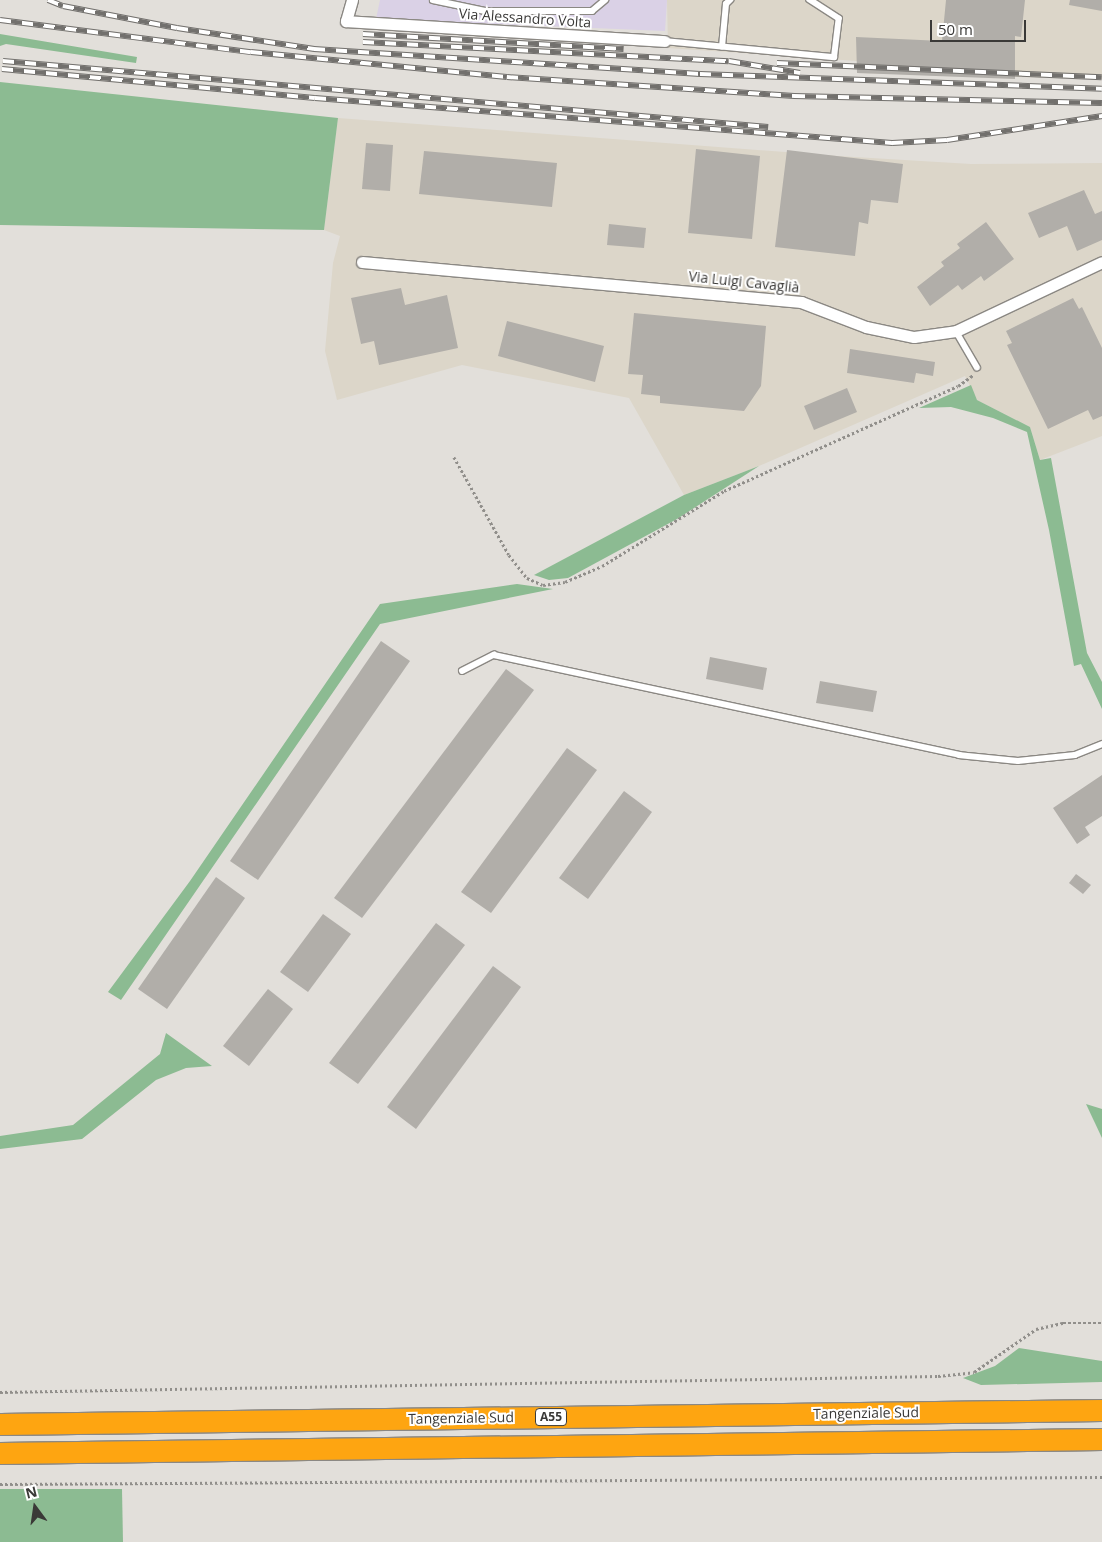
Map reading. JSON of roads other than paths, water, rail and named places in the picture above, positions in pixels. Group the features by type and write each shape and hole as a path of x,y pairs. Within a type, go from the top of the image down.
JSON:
{"highway":[{"name":"Tangenziale Sud","path":"0,1424 1102,1410"},
{"name":"Tangenziale Sud","path":"0,1453 1102,1439"}],"street":[{"name":"Via Alessandro Volta","path":"352,0 346,21 664,42"},
{"name":"Via Luigi Cavaglià","path":"362,262 801,302 866,326 914,337 956,331 1102,262"}],"lane":[{"path":"433,0 485,10 582,11 592,11 605,0"},
{"path":"722,47 726,4 730,0"},
{"path":"664,42 834,58 838,19 810,0"},
{"path":"956,331 977,367"},
{"path":"462,672 494,655 960,755 1018,761 1075,755 1102,744"}],"railway":[{"path":"48,0 63,6 177,28 314,49 700,74 1102,89"},
{"path":"0,20 251,52 507,77 794,96 1102,103"},
{"path":"363,34 624,49"},
{"path":"363,42 729,61 800,73"},
{"path":"3,61 768,127"},
{"path":"777,63 1102,77"},
{"path":"2,69 315,98 892,143 947,140 1102,116"}]}
